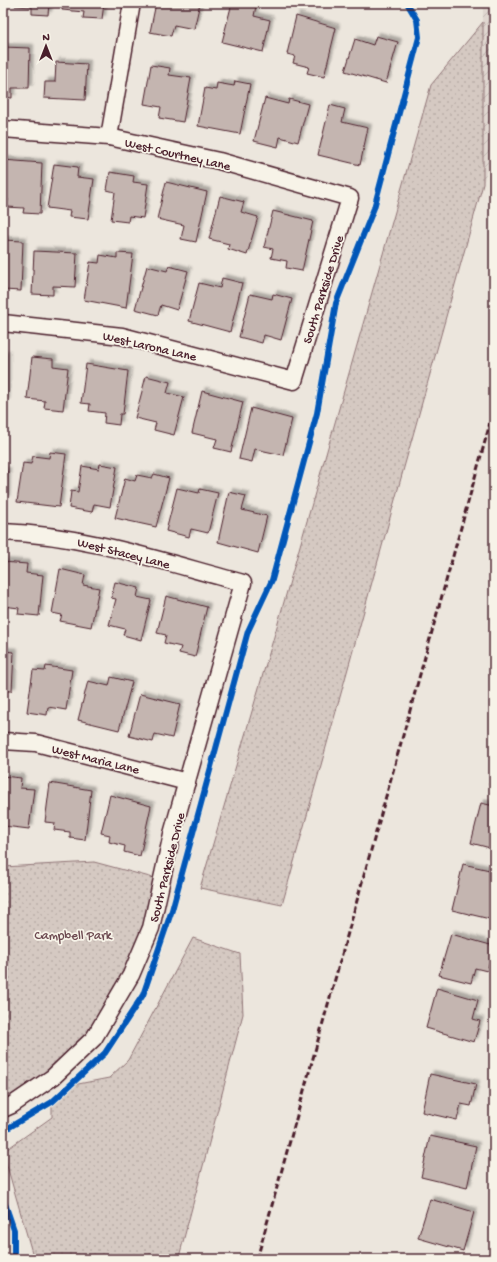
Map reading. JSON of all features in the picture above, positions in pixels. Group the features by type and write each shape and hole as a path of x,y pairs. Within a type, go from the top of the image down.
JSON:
{"street":[{"path":"109,137 132,3"},
{"name":"West Courtney Lane","path":"3,129 109,137 219,161 350,198"},
{"name":"South Parkside Drive","path":"294,380 350,198"},
{"name":"West Larona Lane","path":"3,322 122,336 294,380"},
{"name":"West Stacey Lane","path":"3,532 30,533 98,544 243,583"},
{"name":"South Parkside Drive","path":"7,1107 53,1077 94,1038 131,975 150,928 172,834 243,583"},
{"name":"West Maria Lane","path":"3,741 36,743 187,782"}],"shaded area":[{"path":"483,3 494,3 494,145 483,184"}],"green space":[{"path":"483,22 483,184 282,905 200,888 278,623 431,85"},
{"name":"Campbell Park","path":"94,862 161,880 151,928 94,1038 3,1109 3,867"},
{"path":"193,938 240,954 243,1014 179,1257 33,1256 3,1152 52,1117 52,1102 68,1086 109,1078 128,1060"}],"building":[{"path":"15,3 49,3 48,15 32,14 32,7 15,6"},
{"path":"63,3 104,3 102,19 83,18 84,12 62,10"},
{"path":"156,3 200,3 194,29 174,25 171,36 150,32"},
{"path":"232,3 245,3 256,6 254,16 270,20 263,52 222,42"},
{"path":"296,16 336,28 324,77 307,73 309,67 293,63 295,56 287,54"},
{"path":"376,36 398,42 386,83 345,71 355,39 373,45"},
{"path":"3,47 30,48 29,88 12,88 12,98 3,97"},
{"path":"56,62 87,64 85,100 44,98 45,82 55,82"},
{"path":"151,65 170,68 169,75 191,78 183,122 159,118 161,107 144,104"},
{"path":"235,81 250,84 240,134 198,126 205,88 216,90 217,83 234,86"},
{"path":"265,98 288,104 289,99 308,104 298,142 280,137 278,147 254,141"},
{"path":"330,105 345,109 342,122 368,128 360,165 318,155"},
{"path":"3,160 42,163 40,214 23,213 24,208 7,207 8,199 3,199"},
{"path":"54,164 78,167 77,177 94,179 88,219 69,217 70,211 47,208"},
{"path":"110,172 134,176 133,182 148,184 143,218 129,216 128,222 111,220 115,192 107,190"},
{"path":"166,182 207,192 196,242 181,239 184,225 157,219"},
{"path":"220,196 244,202 241,212 258,217 247,255 228,249 229,244 209,239"},
{"path":"273,211 313,221 302,271 286,268 287,261 271,258 273,249 264,247"},
{"path":"3,240 23,241 21,291 3,290"},
{"path":"34,251 77,253 75,287 53,286 53,295 32,294"},
{"path":"117,253 133,254 126,308 84,300 90,262 99,263 100,255 117,258"},
{"path":"147,266 167,271 169,266 188,271 177,310 161,305 158,315 135,309"},
{"path":"222,278 242,283 230,332 189,321 199,283 220,288"},
{"path":"250,294 272,299 273,294 292,299 281,340 264,335 262,343 239,337"},
{"path":"3,354 6,354 6,402 3,402"},
{"path":"32,357 53,359 53,366 68,368 63,410 44,408 45,401 27,399"},
{"path":"86,364 128,371 123,414 120,414 119,425 104,423 105,413 89,411 90,404 81,403"},
{"path":"146,376 170,382 167,393 184,397 174,435 154,430 156,423 135,418"},
{"path":"202,391 243,402 231,452 214,448 217,439 192,433"},
{"path":"251,408 292,419 283,455 255,449 252,462 239,459"},
{"path":"50,452 66,454 59,507 17,502 23,463 31,464 33,456 49,458"},
{"path":"100,464 117,467 110,507 94,504 92,512 69,508 71,491 78,492 82,466 99,469"},
{"path":"3,471 7,471 6,499 3,499"},
{"path":"154,474 169,478 156,527 115,518 125,478 135,481 137,475 152,478"},
{"path":"177,488 199,493 200,489 218,493 208,533 191,529 189,537 166,531"},
{"path":"229,492 246,496 242,510 267,516 258,553 218,542"},
{"path":"3,562 27,564 26,573 43,575 39,616 18,614 19,608 3,606"},
{"path":"60,569 85,575 83,585 99,588 91,627 60,621 62,615 52,613"},
{"path":"115,582 139,588 137,597 151,600 141,640 123,635 125,629 109,625 116,599 111,598"},
{"path":"166,596 207,607 195,657 179,653 181,647 164,643 166,635 157,633"},
{"path":"3,651 14,652 12,691 3,691"},
{"path":"46,666 72,670 66,710 48,707 47,715 27,712 33,670 45,671"},
{"path":"111,677 132,682 119,730 78,720 88,681 109,686"},
{"path":"140,694 180,704 172,738 155,734 153,742 129,736"},
{"path":"494,763 494,786 489,785"},
{"path":"3,776 21,778 20,788 34,789 29,829 4,826"},
{"path":"50,783 91,790 85,840 70,838 70,832 54,830 55,823 45,822"},
{"path":"110,795 151,806 140,856 124,852 125,846 109,842 110,835 101,833"},
{"path":"481,803 494,806 494,849 471,843"},
{"path":"463,864 494,871 494,920 452,910"},
{"path":"451,934 494,946 487,971 475,968 471,983 439,975"},
{"path":"437,988 478,1000 473,1019 480,1021 474,1042 426,1028"},
{"path":"430,1074 476,1084 471,1106 461,1104 457,1120 422,1112"},
{"path":"430,1136 476,1146 467,1188 421,1177"},
{"path":"430,1199 474,1212 463,1251 418,1238"}],"railway":[{"path":"257,1259 494,409"}],"cycle path":[{"path":"3,1131 52,1102 105,1053 143,995 172,910 248,631 272,580 317,413 336,303 374,208 419,37 417,20 407,3"},
{"path":"3,1198 14,1230 14,1259"}]}
